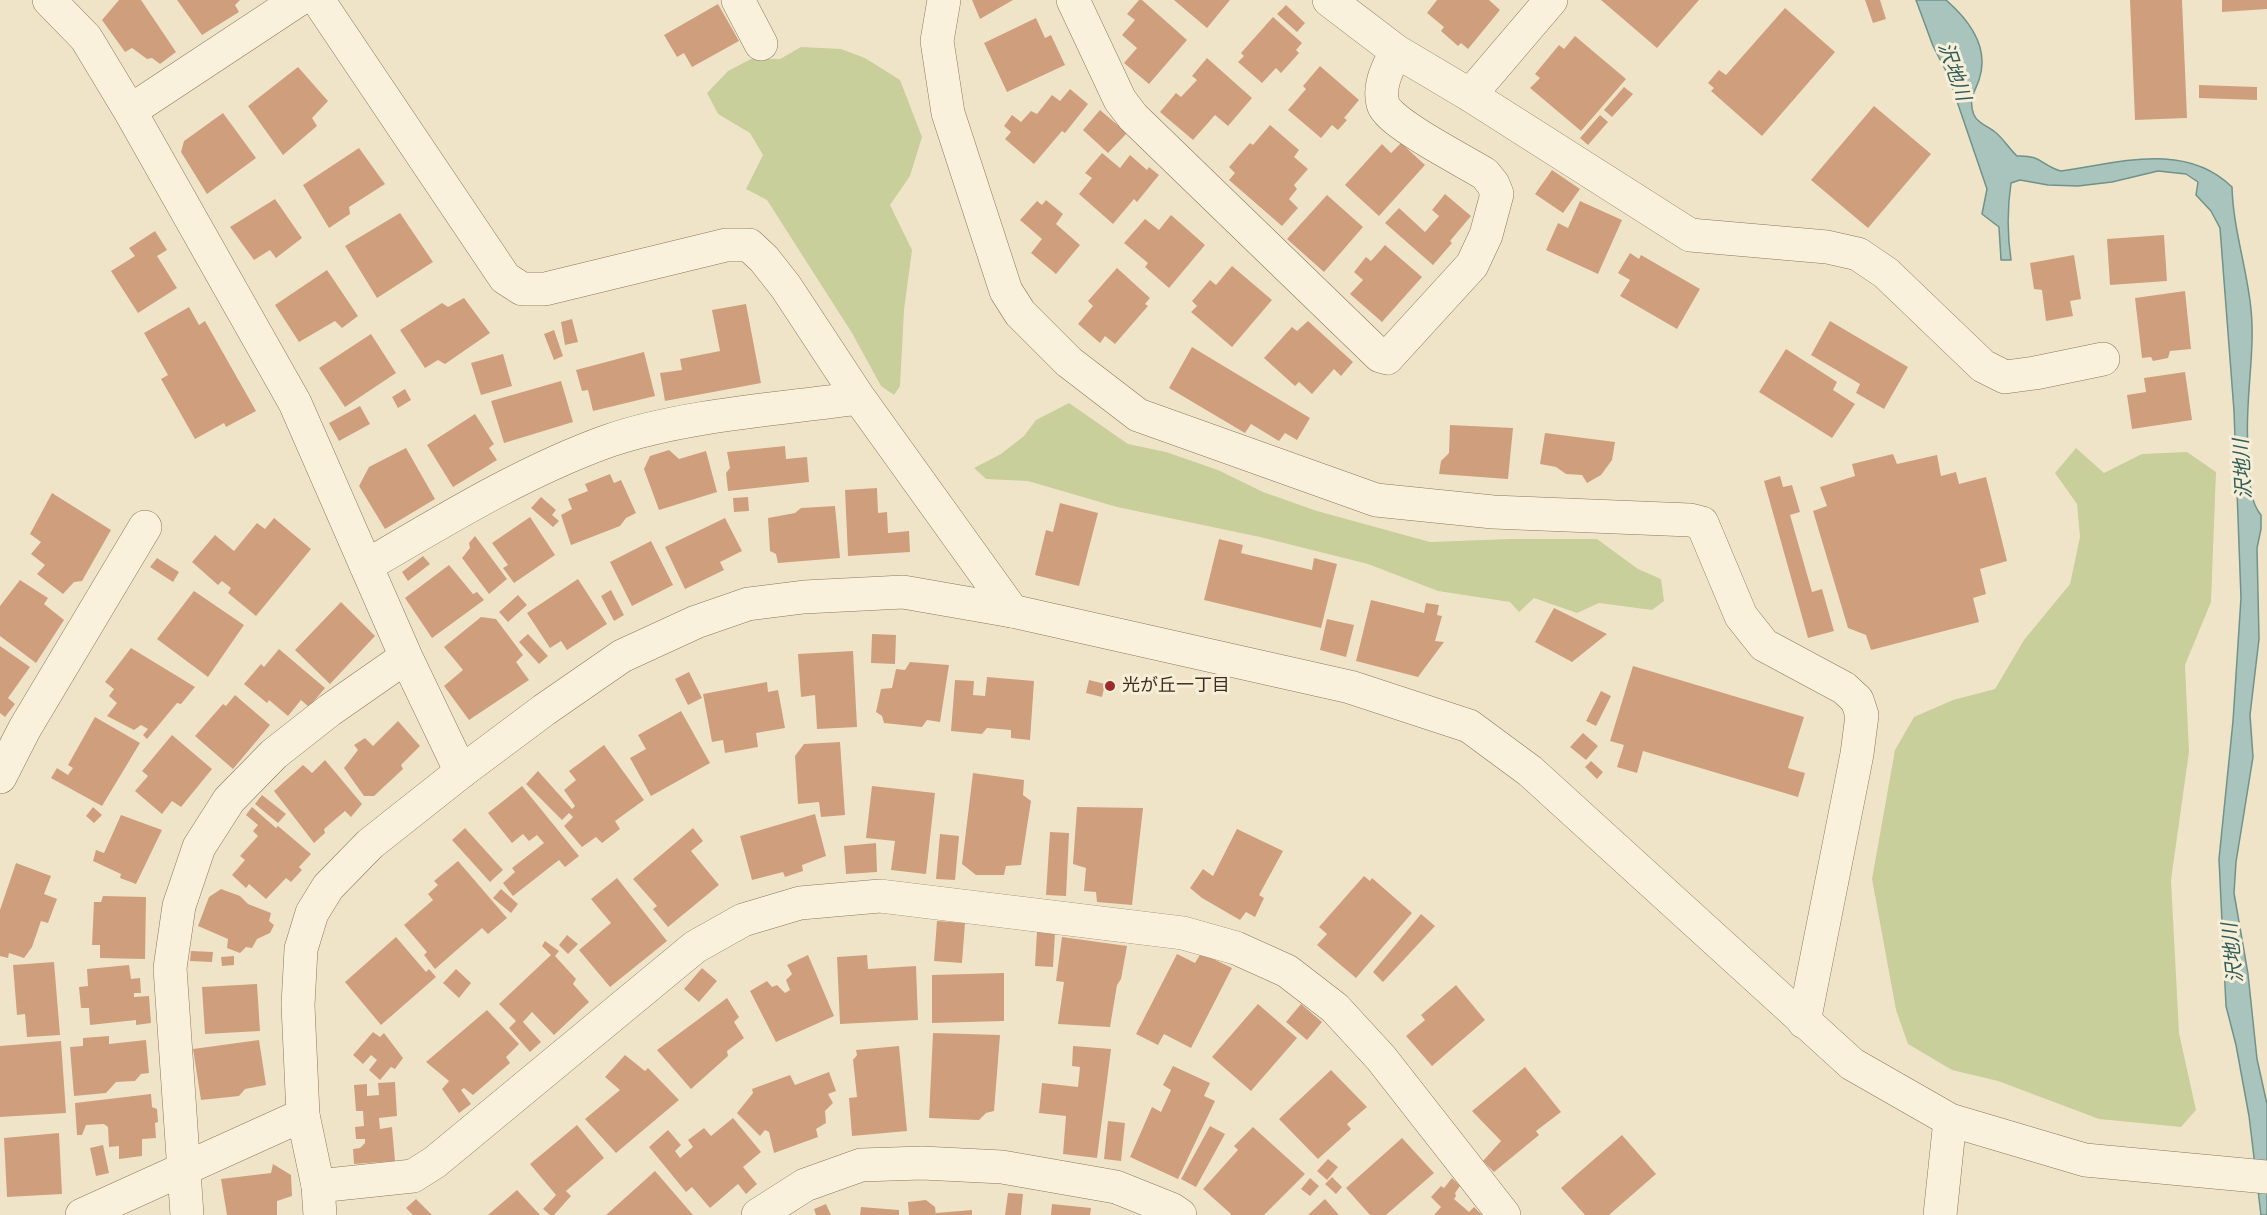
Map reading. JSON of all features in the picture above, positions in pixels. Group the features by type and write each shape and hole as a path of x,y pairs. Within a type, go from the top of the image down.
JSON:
{"street":[{"path":"49,0 86,38 130,111 295,403 406,657 461,772"},
{"path":"130,111 298,0"},
{"path":"318,0 505,278 522,289 545,289 726,245 749,245 764,259 786,287 859,398 1012,611"},
{"path":"738,0 761,44"},
{"path":"944,0 937,41 948,113 1006,291 1020,313 1069,362 1137,415 1376,500 1493,513 1690,520 1702,524 1741,616 1764,645 1844,688 1857,700 1862,715 1857,754 1804,1022"},
{"path":"1073,0 1120,100 1133,117 1380,356 1387,358 1472,266 1486,235 1497,194 1485,174 1395,120 1383,105 1383,79 1396,51"},
{"path":"1329,0 1396,51 1470,95 1690,235 1827,247 1858,254 1886,273 1983,366 2005,377 2035,374 2103,360"},
{"path":"1470,95 1551,0"},
{"path":"366,566 488,497 554,464 609,441 676,424 859,398"},
{"path":"0,777 25,728 145,527"},
{"path":"1504,1215 1381,1059 1335,1008 1287,971 1236,948 1183,933 880,896 800,903 743,920 695,947 435,1162 413,1176 319,1200 303,1115 298,1005 301,949 312,913 328,886 370,844 544,710 622,656 696,622 748,604 804,597 903,592 1012,611 1350,687 1469,726 1530,771 1852,1064 1950,1120 2085,1160 2267,1177"},
{"path":"187,1215 170,968 178,906 199,847 229,800 274,754 330,710 406,657"},
{"path":"82,1215 303,1115"},
{"path":"1940,1215 1950,1120"},
{"path":"758,1215 805,1185 861,1165 922,1163 1002,1167 1116,1187 1171,1209 1180,1215"}],"green space":[{"path":"801,47 841,49 865,58 900,80 922,137 910,176 890,205 912,250 904,310 900,386 894,395 881,386 852,333 767,200 746,189 763,155 750,133 718,114 707,93 728,71 751,59 780,59"},
{"path":"1069,403 1128,444 1166,452 1218,470 1263,492 1317,511 1430,542 1597,539 1638,569 1661,579 1664,601 1652,610 1599,603 1577,613 1534,598 1519,612 1510,602 1438,591 1368,564 1260,537 1117,507 1028,481 986,479 974,468 1001,454 1024,436 1036,420"},
{"path":"2076,448 2104,473 2142,454 2187,452 2216,472 2211,602 2185,665 2189,752 2171,880 2179,1033 2196,1110 2181,1127 2099,1119 1998,1081 1952,1070 1908,1044 1896,1010 1872,879 1895,750 1914,717 1953,700 1995,689 2024,640 2070,584 2080,537 2077,504 2055,473"}],"water":[{"name":"沢地川","path":"1916,0 1946,0 1969,26 1982,57 1982,68 1972,101 1974,115 1998,135 2017,156 2032,157 2061,171 2128,160 2172,160 2193,164 2213,173 2232,187 2252,319 2247,430 2251,492 2261,515 2257,548 2259,639 2250,715 2253,757 2236,862 2234,893 2248,974 2257,1059 2267,1104 2267,1215 2261,1215 2249,1116 2236,1045 2226,1006 2219,859 2233,721 2241,598 2234,411 2220,228 2211,211 2196,195 2198,182 2186,174 2158,171 2112,182 2078,186 2048,185 2020,180 2011,183 2008,222 2011,260 2001,260 1999,227 1982,214 1987,189 1948,75 1933,46"}],"building":[{"path":"119,0 141,0 176,52 160,64 152,58 147,59 132,48 125,52 102,20"},
{"path":"177,0 240,0 235,5 239,12 202,35"},
{"path":"972,0 1013,0 980,19"},
{"path":"1139,0 1142,0 1187,40 1149,84 1124,63 1137,48 1122,35 1135,20 1127,14"},
{"path":"1174,0 1230,0 1207,28"},
{"path":"1437,0 1489,0 1500,10 1468,49 1461,43 1458,46 1441,31 1444,27 1427,13"},
{"path":"1601,0 1699,0 1657,48"},
{"path":"1865,0 1880,0 1886,19 1873,23"},
{"path":"2130,0 2182,0 2187,118 2135,120"},
{"path":"2222,0 2267,0 2267,9 2222,12"},
{"path":"718,4 739,41 692,67 684,53 677,57 664,35"},
{"path":"1286,5 1305,23 1297,32 1277,14"},
{"path":"1785,8 1835,52 1762,136 1711,91 1714,88 1708,83 1719,70 1726,75"},
{"path":"1273,17 1302,43 1296,50 1299,53 1281,73 1276,68 1262,83 1238,62 1244,56 1241,53"},
{"path":"1036,18 1045,38 1051,35 1065,65 1007,92 984,43"},
{"path":"1575,36 1626,79 1581,131 1530,88 1540,78 1535,74 1559,45 1564,49"},
{"path":"1207,58 1252,98 1228,126 1215,115 1193,140 1160,112 1176,93 1181,97 1197,80 1192,76"},
{"path":"1320,66 1359,100 1344,118 1347,120 1338,130 1332,125 1321,138 1288,110 1306,89 1303,86"},
{"path":"298,67 328,101 312,118 317,126 283,155 248,106"},
{"path":"2199,85 2257,87 2257,100 2199,98"},
{"path":"1624,87 1633,94 1612,117 1604,110"},
{"path":"1070,89 1088,104 1065,133 1062,131 1034,164 1005,139 1011,132 1004,126 1012,115 1021,122 1031,111 1037,114 1052,95 1060,101"},
{"path":"1874,106 1931,154 1868,228 1811,180"},
{"path":"1100,110 1127,133 1108,153 1083,130"},
{"path":"223,113 256,158 207,194 181,152 184,141"},
{"path":"1600,115 1608,122 1588,145 1580,138"},
{"path":"1270,125 1299,150 1294,157 1308,169 1294,185 1297,189 1289,199 1298,208 1282,226 1229,180 1235,173 1229,167 1250,143 1253,145"},
{"path":"1401,143 1425,165 1379,216 1345,185 1382,144 1391,153"},
{"path":"359,148 385,184 349,207 350,214 329,228 303,185"},
{"path":"1102,153 1120,168 1130,155 1147,170 1149,167 1159,175 1137,202 1134,199 1113,224 1079,194 1092,178 1085,173"},
{"path":"1552,170 1580,189 1563,213 1535,194"},
{"path":"1445,194 1471,216 1433,265 1385,223 1399,208 1425,232 1439,216 1432,210"},
{"path":"1327,195 1363,227 1324,272 1287,239"},
{"path":"275,199 302,238 276,258 270,250 254,260 230,227"},
{"path":"1046,200 1063,214 1056,224 1080,245 1056,274 1031,253 1042,239 1020,220 1037,201 1042,205"},
{"path":"1580,201 1622,220 1598,274 1546,250 1558,223 1568,228"},
{"path":"400,213 433,262 377,298 345,246"},
{"path":"1171,215 1205,245 1169,288 1145,267 1148,263 1124,243 1145,219 1159,230"},
{"path":"155,231 167,250 157,256 177,288 138,313 111,271 135,256 129,248"},
{"path":"2164,235 2167,281 2110,285 2107,239"},
{"path":"1385,245 1422,277 1382,322 1350,294 1363,280 1354,272 1366,257 1371,261"},
{"path":"1630,253 1639,259 1641,255 1700,289 1677,329 1620,296 1630,280 1618,273"},
{"path":"2074,255 2081,299 2070,301 2073,316 2046,321 2042,290 2034,289 2030,263"},
{"path":"1232,266 1272,300 1232,347 1191,312 1197,306 1192,301 1210,280 1216,285"},
{"path":"1117,268 1150,298 1145,304 1148,306 1115,344 1105,336 1100,343 1078,324 1093,306 1088,301"},
{"path":"327,270 358,316 342,328 335,321 299,342 275,305"},
{"path":"2185,291 2191,349 2170,351 2168,358 2153,361 2151,357 2142,358 2135,298"},
{"path":"464,298 490,333 445,364 438,360 425,368 400,330 442,303 448,307"},
{"path":"746,304 761,383 665,401 660,373 682,370 680,359 720,351 712,310"},
{"path":"189,307 199,325 205,321 256,411 226,427 224,423 195,439 161,379 168,375 144,333"},
{"path":"572,319 578,342 565,345 561,322"},
{"path":"1308,321 1353,362 1341,376 1334,369 1312,394 1299,382 1295,386 1264,358 1292,327 1297,331"},
{"path":"1830,321 1908,367 1884,409 1856,393 1860,384 1811,355"},
{"path":"554,330 563,356 554,360 544,334"},
{"path":"371,334 396,373 345,407 319,368"},
{"path":"1192,347 1310,418 1297,440 1285,433 1279,441 1251,424 1245,433 1169,388"},
{"path":"1786,349 1837,382 1833,390 1855,404 1832,438 1759,392"},
{"path":"644,352 655,396 593,411 588,390 582,391 576,370"},
{"path":"503,354 512,386 481,395 471,363"},
{"path":"2185,372 2192,420 2132,429 2127,395 2146,392 2144,378"},
{"path":"561,381 573,422 504,443 491,401"},
{"path":"405,389 411,400 398,408 392,397"},
{"path":"360,406 370,424 339,441 329,423"},
{"path":"475,414 494,444 489,448 497,460 453,487 427,445"},
{"path":"1450,425 1513,428 1508,479 1439,474 1441,461 1449,453"},
{"path":"1545,433 1615,442 1612,460 1601,475 1587,483 1582,475 1566,474 1556,467 1540,464"},
{"path":"785,446 786,459 807,457 809,482 728,491 726,473 730,468 727,452"},
{"path":"406,448 435,499 385,529 359,486 369,467"},
{"path":"669,450 679,459 706,451 717,492 659,510 644,469 650,456"},
{"path":"1893,454 1897,464 1937,455 1941,476 1956,472 1959,484 1986,477 2007,561 1980,569 1986,594 1973,598 1979,622 1871,650 1866,635 1848,628 1813,511 1827,506 1820,487 1855,476 1852,464"},
{"path":"610,474 614,483 621,480 636,513 626,518 620,526 571,545 561,515 572,509 568,499 588,491 585,484"},
{"path":"1780,476 1783,487 1792,485 1800,512 1790,515 1812,592 1822,589 1834,631 1808,638 1764,481"},
{"path":"877,488 878,513 887,512 888,533 909,531 910,552 848,556 845,490"},
{"path":"52,493 111,530 82,581 74,582 63,594 37,574 45,565 31,554 41,542 30,534"},
{"path":"541,497 556,510 552,515 559,521 553,527 531,508"},
{"path":"748,497 749,511 734,512 733,498"},
{"path":"1060,503 1098,513 1079,586 1035,575 1046,530 1053,532"},
{"path":"835,506 840,558 778,563 776,554 770,551 768,518 795,513 801,508"},
{"path":"530,517 555,555 514,583 503,568 508,565 492,543"},
{"path":"274,518 311,549 256,616 228,593 231,588 222,581 218,585 192,562 215,535 234,551 257,523 265,529"},
{"path":"725,518 742,551 720,562 724,570 685,589 665,547"},
{"path":"475,536 507,579 489,594 462,558 470,548 469,543"},
{"path":"1219,539 1243,545 1241,553 1312,570 1314,558 1337,564 1321,628 1204,600"},
{"path":"651,541 673,585 632,606 610,562"},
{"path":"423,556 430,564 408,581 402,572"},
{"path":"157,558 179,572 173,582 150,567"},
{"path":"449,565 473,594 477,592 484,600 432,638 405,598"},
{"path":"578,579 607,624 567,650 561,641 550,648 527,613"},
{"path":"20,580 48,598 44,604 64,620 36,663 0,636 0,606"},
{"path":"611,590 624,615 614,621 601,596"},
{"path":"194,591 244,625 208,677 157,639"},
{"path":"518,595 527,605 508,622 499,612"},
{"path":"1371,600 1424,613 1426,603 1439,605 1437,615 1442,616 1435,641 1444,642 1418,677 1356,661"},
{"path":"341,602 375,636 330,684 295,650"},
{"path":"1554,608 1607,634 1572,662 1535,642"},
{"path":"481,617 496,619 523,655 516,662 529,680 469,720 444,686 463,670 444,647"},
{"path":"1327,619 1354,625 1346,657 1320,650"},
{"path":"528,634 548,656 539,664 519,642"},
{"path":"872,634 896,635 895,664 871,663"},
{"path":"0,646 30,667 8,698 15,704 5,717 0,713"},
{"path":"131,648 195,687 181,704 177,703 147,739 143,735 148,729 141,725 134,730 107,716 117,703 109,696 114,689 105,682"},
{"path":"279,649 325,688 309,707 301,700 288,716 269,700 267,703 244,684 261,664 264,667"},
{"path":"853,651 857,727 817,729 815,695 801,697 798,654"},
{"path":"910,662 949,665 940,722 927,720 922,727 884,723 882,716 876,712 881,689 892,688 896,669 905,670"},
{"path":"1633,666 1804,717 1788,768 1805,773 1798,797 1643,751 1637,773 1617,767 1624,745 1610,741"},
{"path":"689,672 702,698 688,705 675,679"},
{"path":"987,677 1034,681 1030,740 1011,738 1011,730 987,728 982,734 951,731 955,680 974,681 973,695 985,696"},
{"path":"1089,680 1105,684 1102,697 1086,693"},
{"path":"767,682 768,692 778,690 785,728 756,733 758,747 725,753 723,740 712,742 703,694"},
{"path":"1601,691 1611,696 1596,726 1586,721"},
{"path":"235,695 270,725 233,769 195,736 223,704 226,706"},
{"path":"681,711 710,763 651,796 630,758 646,749 638,735"},
{"path":"95,717 140,743 102,806 51,778 57,768 68,775 73,768 68,765"},
{"path":"398,721 420,746 401,765 403,769 374,796 364,796 344,768 358,750 354,745 365,738 373,746"},
{"path":"1583,733 1598,746 1586,760 1570,747"},
{"path":"172,735 212,769 181,807 172,801 162,814 135,791 148,776 142,771"},
{"path":"840,742 845,815 821,817 819,802 798,804 795,756 804,744"},
{"path":"604,745 644,800 615,821 620,829 602,843 596,837 582,847 564,826 573,817 569,813 562,820 526,784 538,771 572,809 575,806 564,790 576,780 569,771"},
{"path":"325,760 362,804 351,817 345,811 324,829 325,833 314,843 274,791 303,765 312,773"},
{"path":"1591,761 1603,772 1597,779 1585,767"},
{"path":"973,773 1024,780 1023,795 1031,801 1021,865 1006,866 1004,875 976,875 962,864"},
{"path":"522,786 579,856 565,867 559,860 513,896 503,883 515,872 512,868 544,843 537,835 529,841 523,834 512,843 488,813"},
{"path":"872,786 935,793 926,874 891,870 895,841 866,838"},
{"path":"262,795 286,814 278,823 255,804"},
{"path":"93,807 102,815 94,823 86,816"},
{"path":"252,807 311,854 299,867 302,870 291,882 286,878 266,899 249,884 246,888 232,875 245,860 240,856 258,836 253,831 258,825 246,815"},
{"path":"1077,807 1143,808 1132,905 1097,902 1096,892 1084,891 1086,868 1073,864"},
{"path":"815,814 826,856 802,865 803,871 785,877 783,872 752,880 740,836"},
{"path":"121,815 162,830 136,884 120,878 121,874 93,861 96,850 104,853"},
{"path":"465,828 503,870 490,882 452,840"},
{"path":"693,828 703,841 691,851 719,885 668,927 653,909 657,906 633,879"},
{"path":"1237,829 1283,851 1259,895 1264,898 1255,917 1246,912 1240,920 1202,898 1190,888 1203,869 1213,876"},
{"path":"1050,832 1069,833 1066,896 1046,895"},
{"path":"940,834 959,836 955,880 936,879"},
{"path":"876,843 877,872 846,874 844,846"},
{"path":"458,861 507,918 488,934 482,928 435,969 424,955 427,952 404,925 433,900 428,894 438,885 434,881"},
{"path":"16,863 51,876 44,894 57,899 48,923 41,921 32,947 24,958 9,953 8,958 0,956 0,910"},
{"path":"1364,876 1370,881 1372,878 1412,913 1356,978 1317,945 1327,934 1319,927"},
{"path":"617,878 667,941 610,987 579,950 611,923 591,899"},
{"path":"221,889 240,896 248,904 271,913 269,921 274,925 270,933 257,939 252,948 246,947 240,953 227,948 228,939 198,926 209,897"},
{"path":"501,889 518,904 511,913 493,898"},
{"path":"103,896 146,897 145,959 100,958 100,945 92,945 94,902 101,902"},
{"path":"1421,914 1435,926 1383,982 1373,972"},
{"path":"937,921 965,923 962,963 934,961"},
{"path":"1037,931 1055,932 1053,967 1035,966"},
{"path":"567,935 578,944 568,954 559,945"},
{"path":"396,937 426,972 429,969 436,977 381,1025 345,982"},
{"path":"1062,937 1127,946 1110,1027 1058,1024 1064,982 1056,981"},
{"path":"545,941 559,951 555,956 576,979 573,984 589,1002 554,1035 532,1012 523,1022 541,1042 530,1052 509,1028 516,1021 499,1004 551,955 542,946"},
{"path":"191,951 213,952 212,962 190,961"},
{"path":"1201,953 1232,968 1191,1048 1164,1034 1158,1045 1136,1034 1177,954 1195,963"},
{"path":"808,955 834,1016 776,1042 750,991 767,981 772,987 777,985 785,993 790,990 786,980 792,974 787,965"},
{"path":"867,955 868,969 916,966 918,1020 840,1024 837,957"},
{"path":"234,956 234,965 222,966 221,957"},
{"path":"54,962 60,1035 27,1037 25,1014 17,1015 13,965"},
{"path":"129,965 131,979 140,978 141,993 134,993 134,997 149,996 151,1023 136,1025 136,1020 90,1025 89,1008 81,1008 79,987 88,986 87,969"},
{"path":"702,968 717,981 699,1002 684,989"},
{"path":"456,969 471,983 459,998 443,983"},
{"path":"1004,973 1004,1021 932,1023 932,975"},
{"path":"257,984 260,1031 205,1034 202,987"},
{"path":"1456,985 1485,1020 1432,1066 1406,1036 1425,1020 1421,1015"},
{"path":"727,998 739,1017 734,1022 744,1038 727,1051 728,1056 691,1089 657,1050"},
{"path":"1258,1004 1297,1038 1251,1091 1212,1057"},
{"path":"1301,1004 1322,1022 1307,1040 1286,1022"},
{"path":"487,1010 519,1044 506,1057 510,1063 473,1095 464,1088 461,1090 471,1104 459,1113 442,1089 449,1081 426,1062"},
{"path":"373,1032 380,1037 384,1033 403,1058 395,1069 391,1067 380,1080 369,1070 377,1060 371,1055 363,1064 353,1055"},
{"path":"933,1033 1000,1035 994,1111 986,1113 979,1120 929,1118"},
{"path":"109,1036 109,1044 146,1040 149,1073 141,1074 135,1081 116,1082 106,1093 74,1096 70,1047 83,1046 83,1038"},
{"path":"259,1040 266,1085 245,1089 239,1096 201,1100 193,1049"},
{"path":"61,1041 66,1113 0,1117 0,1046"},
{"path":"899,1046 907,1131 852,1136 849,1098 857,1097 853,1060 857,1055 856,1050"},
{"path":"1073,1046 1111,1049 1097,1158 1063,1154 1066,1116 1039,1113 1042,1083 1078,1087 1080,1067 1072,1066"},
{"path":"625,1055 645,1071 648,1068 679,1100 616,1153 585,1119 620,1090 605,1077"},
{"path":"1173,1066 1210,1083 1204,1096 1215,1101 1178,1179 1130,1157 1152,1107 1161,1112 1171,1090 1163,1085"},
{"path":"1525,1067 1561,1112 1536,1131 1539,1135 1494,1172 1483,1161 1501,1141 1472,1111"},
{"path":"1331,1070 1367,1107 1347,1124 1351,1129 1318,1159 1279,1119"},
{"path":"829,1072 836,1091 828,1094 833,1103 825,1111 826,1123 816,1129 818,1137 774,1153 769,1132 765,1130 760,1136 737,1113 753,1093 752,1089 790,1075 795,1085"},
{"path":"395,1082 397,1116 379,1118 380,1129 392,1127 395,1161 354,1164 353,1149 360,1148 365,1143 365,1139 356,1139 355,1127 364,1126 363,1111 356,1111 354,1085 367,1084 367,1096 379,1095 378,1083"},
{"path":"151,1094 152,1107 157,1109 156,1138 142,1139 142,1156 119,1159 119,1146 109,1147 108,1127 104,1124 86,1125 82,1135 77,1135 75,1103"},
{"path":"733,1118 761,1152 743,1167 757,1184 746,1194 738,1184 710,1208 692,1187 686,1192 649,1147 668,1130 681,1145 675,1151 680,1158 693,1147 688,1140 704,1128 711,1136"},
{"path":"1108,1121 1125,1123 1121,1161 1104,1159"},
{"path":"577,1125 604,1158 566,1191 571,1196 554,1215 550,1215 543,1209 556,1195 530,1164"},
{"path":"1210,1126 1225,1134 1196,1187 1181,1179"},
{"path":"1253,1127 1305,1174 1264,1215 1230,1215 1203,1189 1238,1150 1234,1146"},
{"path":"59,1133 62,1194 7,1197 4,1138"},
{"path":"1622,1135 1656,1174 1609,1215 1585,1215 1561,1188"},
{"path":"1402,1138 1434,1173 1386,1215 1370,1215 1346,1188"},
{"path":"103,1145 109,1173 96,1176 90,1148"},
{"path":"1328,1159 1338,1167 1327,1180 1317,1171"},
{"path":"273,1164 291,1175 292,1196 277,1201 277,1215 227,1215 221,1179 271,1173"},
{"path":"655,1171 693,1215 606,1215"},
{"path":"1332,1177 1342,1187 1336,1194 1325,1184"},
{"path":"1310,1178 1319,1186 1310,1196 1301,1189"},
{"path":"1452,1178 1460,1186 1454,1199 1469,1212 1474,1207 1482,1215 1434,1215 1441,1207 1431,1197 1441,1186 1444,1188"},
{"path":"517,1190 540,1215 488,1215"},
{"path":"1008,1193 1023,1194 1021,1215 1005,1215"},
{"path":"416,1199 432,1215 413,1215 406,1208"},
{"path":"1325,1199 1339,1215 1308,1215"},
{"path":"926,1200 935,1207 936,1215 909,1215 908,1202"},
{"path":"826,1204 831,1215 816,1215 814,1209"},
{"path":"1052,1204 1091,1208 1090,1215 1051,1215"},
{"path":"861,1207 899,1210 899,1215 860,1215"},
{"path":"972,1210 972,1215 936,1215 936,1213"}],"place":[{"name":"光が丘一丁目","path":"1110,686"}]}
